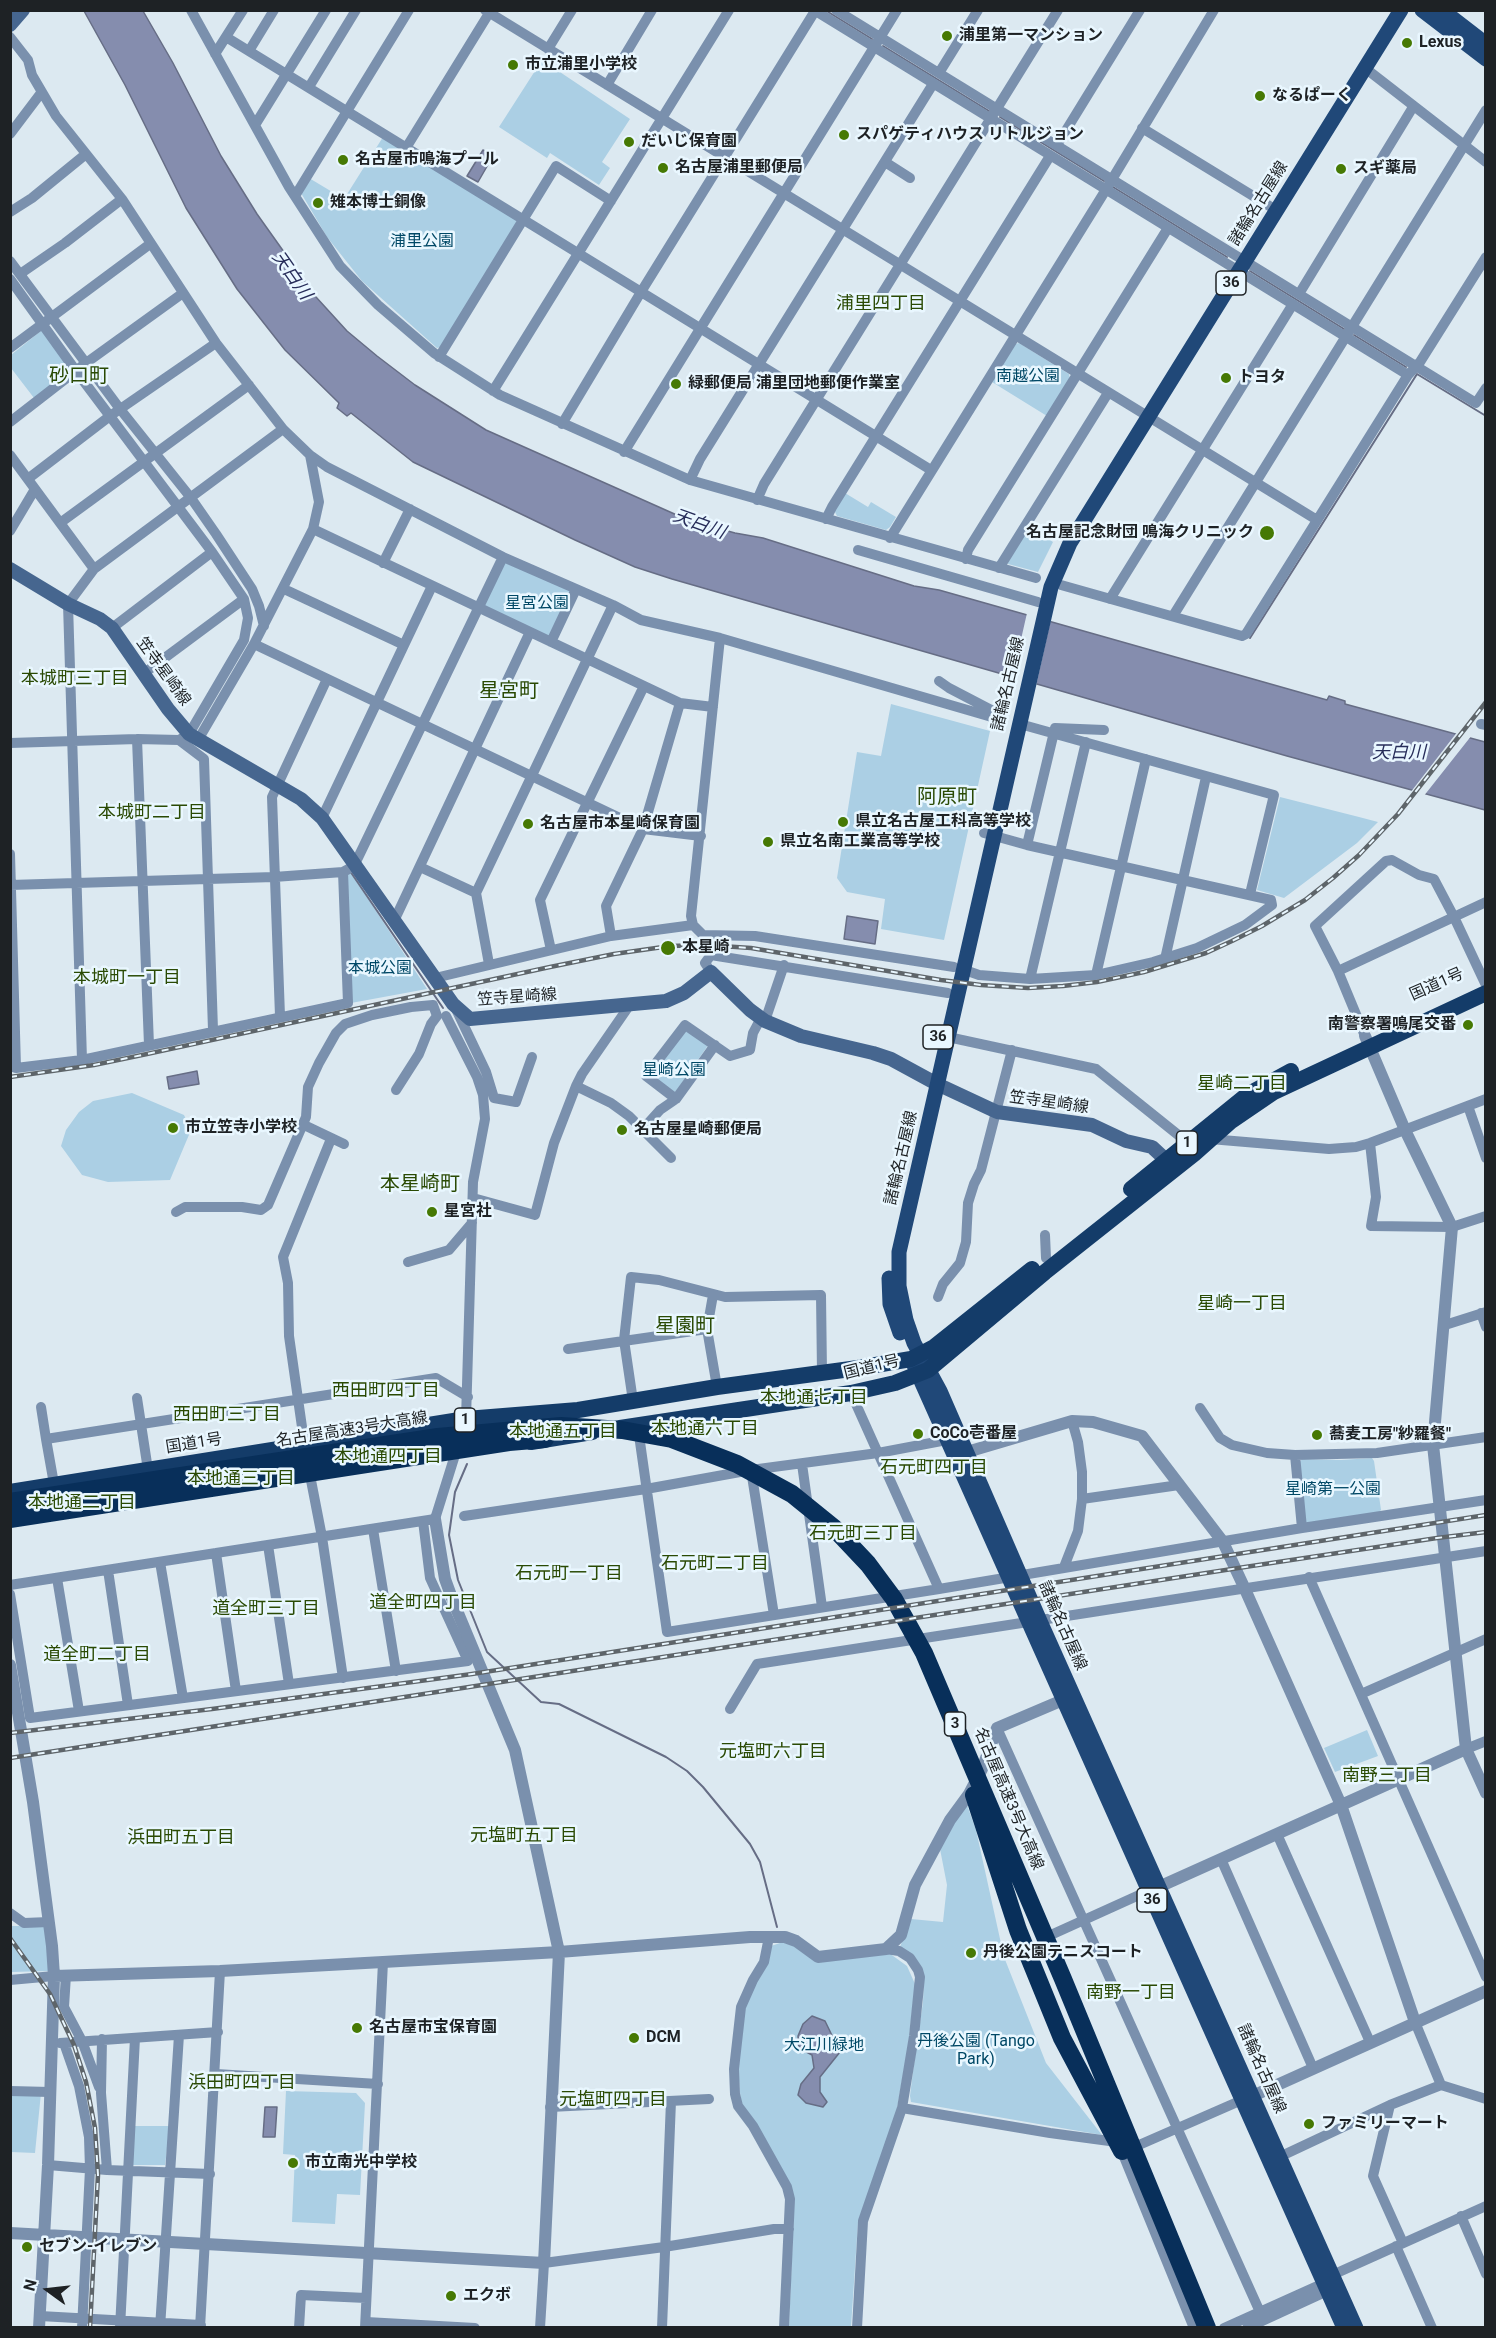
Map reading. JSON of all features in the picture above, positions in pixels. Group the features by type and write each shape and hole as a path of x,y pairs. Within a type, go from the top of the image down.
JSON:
{"highway":[{"name":"国道1号","path":"10,1492 305,1446 507,1410 578,1410 822,1372 919,1364 934,1347 1247,1095 1269,1081 1368,1041 1485,987"},
{"name":"国道1号","path":"10,1521 310,1478 446,1454 851,1393 896,1383 1140,1203 1230,1122 1274,1092 1368,1041"},
{"name":"名古屋高速3号大高線","path":"10,1502 438,1437 561,1426 622,1430 672,1439 737,1464 792,1494 834,1528 868,1564 894,1599 924,1653 1058,1968 1206,2328"},
{"name":"3","path":"10,1521 536,1439 582,1438 615,1440 709,1462 766,1491 798,1512 823,1532 851,1560 882,1601 914,1657 974,1795 1018,1930 1045,1996 1071,2057 1128,2163 1194,2328"},
{"path":"10,1511 290,1466 298,1460 305,1446"},
{"path":"974,1795 1056,1992 1106,2092 1206,2328"}],"main road":[{"path":"10,25 23,10"},
{"name":"諸輪名古屋線","path":"932,1082 948,1037 958,968 1040,604 1051,587 1070,543 1144,414 1239,264 1391,10"},
{"name":"諸輪名古屋線","path":"1273,208 1401,10"},
{"path":"1422,10 1485,59"},
{"path":"1442,10 1485,44"},
{"name":"笠寺星崎線","path":"10,569 112,628 189,738 277,784 301,799 321,818 348,869 394,921 435,978 447,1014 470,1019 666,1002 684,993 711,972 736,998 763,1019 801,1036 882,1056 997,1112 1092,1125 1126,1141 1152,1147 1166,1160"},
{"name":"諸輪名古屋線","path":"958,968 948,993 899,1252 899,1286 906,1320 919,1364 1275,2159 1330,2285 1344,2328"},
{"name":"諸輪名古屋線","path":"953,1439 967,1452 1014,1576"},
{"name":"諸輪名古屋線","path":"1330,2285 1356,2328"}],"street":[{"path":"191,10 322,241 357,286 439,357 493,391 690,480 1036,578"},
{"path":"216,54 243,10"},
{"path":"249,51 274,10"},
{"path":"255,125 326,10"},
{"path":"309,87 356,10"},
{"path":"295,196 409,10"},
{"path":"548,49 572,10"},
{"path":"607,85 652,10"},
{"path":"493,391 729,10"},
{"path":"836,10 933,84 1168,228 1299,294 1476,403 1485,388"},
{"path":"624,452 897,10"},
{"path":"939,73 978,10"},
{"path":"757,500 1058,10"},
{"path":"1057,145 1140,10"},
{"path":"890,538 1106,190 1111,178 1214,10"},
{"path":"406,147 488,11 1317,520"},
{"path":"562,424 641,291 815,11 939,73 1111,178 1239,264 1293,304 1408,375"},
{"path":"10,37 28,60 32,75 56,116 122,200 216,343 283,429 310,455 327,467 502,557 613,605 641,620 720,638 998,719 995,712 939,681"},
{"path":"226,37 932,470"},
{"path":"1365,68 1485,162"},
{"path":"690,480 700,459 933,84"},
{"path":"10,134 41,93"},
{"path":"1299,294 1413,107"},
{"path":"1173,616 1485,110"},
{"path":"1142,128 1273,208"},
{"path":"10,212 33,198 86,154"},
{"path":"826,519 1050,156"},
{"path":"885,162 910,178"},
{"path":"439,357 556,166 611,201"},
{"path":"13,279 122,200"},
{"path":"966,559 968,550 1168,228"},
{"path":"10,348 150,244"},
{"path":"1061,585 1242,636 1246,634 1408,375 1420,362 1485,257"},
{"path":"10,261 13,279 75,371 179,506 244,599 248,618 244,640 189,738"},
{"path":"13,279 52,317 154,454 191,498 252,589 264,626"},
{"path":"10,422 75,371 183,293"},
{"path":"1110,599 1293,304"},
{"path":"29,478 110,416 216,343"},
{"path":"60,523 143,460 249,385"},
{"path":"999,568 1108,393"},
{"path":"82,1060 68,604 94,569 283,429"},
{"path":"10,455 94,569"},
{"path":"189,738 254,644 313,529 320,502 310,455"},
{"path":"10,531 35,489"},
{"path":"384,563 410,509"},
{"path":"313,529 680,703 713,707"},
{"path":"858,550 1040,604"},
{"path":"112,628 213,552"},
{"path":"10,854 13,1067 82,1060 213,1030 348,1003 348,869 422,724 502,557"},
{"path":"321,818 432,586"},
{"path":"284,589 404,645"},
{"path":"552,642 576,589"},
{"path":"143,674 244,599"},
{"path":"489,964 476,893 613,605"},
{"path":"394,921 530,632"},
{"path":"720,638 691,916 693,926 703,935 755,936 958,968 980,975 1030,979 1096,975 1165,959 1197,948 1245,925 1272,905 1271,900 1250,894 989,835"},
{"path":"254,644 643,829 701,836"},
{"path":"280,1016 272,797 327,679"},
{"path":"551,950 540,900 644,686"},
{"path":"611,936 606,906 643,829 680,703"},
{"path":"1027,726 1274,795 1250,894"},
{"path":"1027,845 1055,728 1104,730"},
{"path":"10,743 189,738"},
{"path":"189,738 204,759 213,1030"},
{"path":"137,739 149,1045"},
{"path":"1030,979 1086,742"},
{"path":"1096,975 1146,759"},
{"path":"1165,959 1206,777"},
{"path":"1485,987 1455,917 1434,879 1392,860 1386,861 1315,926 1338,971 1405,1130 1452,1227 1433,1446 1466,1749 1485,1793"},
{"path":"420,867 476,893"},
{"path":"11,885 208,877 274,877 348,869"},
{"path":"1338,971 1485,902"},
{"path":"435,978 611,936 693,926"},
{"path":"711,972 705,963 711,955 948,993"},
{"path":"676,1099 646,1076 685,1025 730,1056 750,1050 753,1033 763,1019 784,965"},
{"path":"176,1212 185,1207 242,1207 261,1210 268,1205 306,1117 308,1087 336,1033 345,1024 372,1015 433,1005 447,1014 486,1072 494,1098 516,1102 532,1057"},
{"path":"473,1198 535,1215 554,1143 576,1086 629,1006"},
{"path":"396,1090 419,1054 431,1024 447,1014"},
{"path":"447,1014 477,1077 483,1095 485,1119 473,1182 466,1419"},
{"path":"948,1037 1096,1069 1188,1142 1213,1138 1274,1146 1329,1149 1370,1143 1485,1099"},
{"path":"642,1130 660,1110 676,1099 714,1045"},
{"path":"938,1297 943,1284 960,1263 966,1242 968,1203 981,1170 1012,1050"},
{"path":"576,1086 611,1103 629,1116 671,1158"},
{"path":"1468,1106 1485,1158"},
{"path":"303,1124 344,1144"},
{"path":"331,1139 283,1257 288,1283 289,1336 298,1401 322,1537 343,1678"},
{"path":"1370,1143 1376,1197 1371,1226 1452,1227 1485,1216"},
{"path":"408,1263 449,1250 471,1223"},
{"path":"1045,1235 1046,1258"},
{"path":"633,1401 624,1340 631,1277 659,1280 725,1297 821,1295 822,1372"},
{"path":"713,1295 706,1329 717,1387"},
{"path":"1444,1325 1483,1312 1485,1327"},
{"path":"568,1349 706,1329"},
{"path":"46,1439 436,1378 468,1397"},
{"path":"851,1393 939,1589"},
{"path":"137,1398 148,1470"},
{"path":"41,1407 54,1484"},
{"path":"1200,1408 1220,1438 1232,1445 1267,1453 1294,1455 1377,1453 1485,1437"},
{"path":"967,1452 1072,1421 1093,1422 1142,1436 1223,1542 1341,1805 1415,2022 1442,2085"},
{"path":"1064,1568 1078,1531 1082,1499 1082,1472 1078,1442 1072,1421"},
{"path":"638,1425 667,1632 939,1589 1302,1527 1485,1500"},
{"path":"464,1516 646,1489 751,1470 878,1453 953,1439"},
{"path":"10,1720 468,1661 430,1578 429,1520 446,1454"},
{"path":"1294,1455 1302,1527"},
{"path":"802,1464 822,1607"},
{"path":"751,1470 774,1615"},
{"path":"1082,1499 1179,1485"},
{"path":"10,1585 429,1520"},
{"path":"429,1520 449,1590 515,1750 559,1952 540,2328"},
{"path":"373,1529 396,1671"},
{"path":"268,1545 289,1684"},
{"path":"730,1710 757,1664 1485,1551"},
{"path":"216,1553 236,1691"},
{"path":"160,1562 183,1698"},
{"path":"108,1570 128,1705"},
{"path":"1309,1577 1485,1977"},
{"path":"57,1578 79,1711"},
{"path":"10,1594 29,1718"},
{"path":"1361,1694 1485,1639"},
{"path":"10,1665 64,2007 82,2041 101,2093"},
{"path":"886,1949 901,1935 915,1885 950,1820 969,1794 982,1769 998,1728 1068,1698"},
{"path":"998,1728 1260,2313"},
{"path":"1053,1934 1485,1741"},
{"path":"982,1769 1053,1934 1207,2314 1215,2328"},
{"path":"1277,1834 1370,2042"},
{"path":"1221,1859 1313,2068"},
{"path":"10,1913 24,1923 49,1922"},
{"path":"770,1937 764,1962 741,2007 734,2069 738,2106 753,2126 787,2187 790,2199 784,2328"},
{"path":"10,1980 383,1962 770,1937 785,1937 796,1941 818,1957 886,1949 899,1951 910,1958 920,1977 914,2036 902,2108 863,2221 857,2328"},
{"path":"383,1962 365,2325 475,2328"},
{"path":"60,1976 58,2043 50,2092 40,2322 200,2326 220,1971"},
{"path":"902,2108 1050,2133 1139,2145 1485,1991"},
{"path":"58,2043 218,2032"},
{"path":"160,2325 178,2035"},
{"path":"120,2324 130,2170 135,2038"},
{"path":"102,2039 101,2093 107,2170"},
{"path":"58,2043 79,2086 89,2137 90,2169 82,2323"},
{"path":"216,2074 378,2084"},
{"path":"1275,2159 1390,2105 1442,2085 1485,2098"},
{"path":"10,2091 50,2092"},
{"path":"550,2107 709,2099"},
{"path":"662,2328 671,2101"},
{"path":"1390,2105 1373,2176 1431,2328"},
{"path":"1118,2143 1194,2328"},
{"path":"48,2164 90,2169 210,2174"},
{"path":"1247,2328 1330,2285 1339,2272 1485,2206"},
{"path":"1461,2216 1485,2274"},
{"path":"10,2233 544,2263 774,2229 789,2229"},
{"path":"1224,2328 1330,2285"},
{"path":"299,2328 301,2295 366,2298"}],"green space":[{"path":"542,60 630,119 602,162 610,168 599,185 550,153 547,158 499,127"},
{"name":"浦里公園","path":"383,137 516,219 517,223 441,347 437,348 362,281 327,237 301,193 309,178 344,199"},
{"path":"42,330 70,370 34,398 11,368 11,355"},
{"name":"南越公園","path":"1019,343 1069,374 1070,379 1047,416 992,382 1015,344"},
{"path":"845,493 868,507 871,502 896,517 890,527 886,530 837,516 834,510"},
{"path":"1027,525 1053,542 1038,572 1008,564 1007,561"},
{"name":"星宮公園","path":"503,557 576,589 551,642 478,608"},
{"path":"891,704 990,731 944,940 881,929 885,899 847,892 837,878 857,752 881,756"},
{"path":"1280,797 1378,822 1357,843 1284,898 1257,890"},
{"name":"本城公園","path":"350,871 427,989 351,1003 347,874"},
{"name":"星崎公園","path":"684,1030 709,1044 674,1094 651,1078"},
{"path":"132,1093 184,1115 191,1130 170,1180 108,1182 82,1175 61,1146 66,1130 79,1112 93,1101"},
{"name":"星崎第一公園","path":"1372,1458 1381,1510 1377,1514 1306,1524 1299,1463 1302,1459"},
{"path":"1367,1730 1378,1756 1335,1772 1324,1748"},
{"name":"丹後公園 (Tango Park)","path":"967,1805 976,1830 1004,1957 1046,2063 1102,2135 911,2102 924,1975 900,1947 911,1919 943,1922 947,1885 940,1849 957,1816"},
{"path":"10,1926 44,1926 50,1971 11,1972"},
{"name":"大江川緑地","path":"783,1942 792,1943 817,1962 889,1953 907,1966 915,1984 908,2047 896,2114 858,2222 851,2327 789,2327 794,2206 741,2104 738,2069 744,2009 771,1946"},
{"path":"286,2091 356,2093 365,2103 360,2195 337,2194 335,2224 292,2222 295,2155 283,2154"},
{"path":"10,2092 41,2093 35,2153 11,2152"},
{"path":"134,2126 170,2126 165,2165 132,2165"}],"water":[{"name":"天白川","path":"84,11 143,11 221,156 257,214 316,297 347,331 377,356 415,385 486,430 688,520 763,538 914,586 939,590 1327,700 1329,696 1345,701 1345,704 1485,742 1485,810 1287,756 635,567 413,462 351,413 347,416 337,408 339,403 285,350 237,289 186,208 125,85"},
{"path":"483,150 493,156 478,182 467,176"},
{"path":"847,916 878,921 875,944 844,939"},
{"path":"197,1071 199,1084 169,1089 167,1077"},
{"path":"812,2016 825,2021 840,2052 820,2077 820,2092 827,2102 823,2107 806,2103 798,2095 801,2084 814,2068 812,2055 799,2048 798,2036 803,2024"},
{"path":"265,2107 277,2107 275,2137 263,2137"}],"pier":[{"path":"1027,613 1051,619 1036,686 1012,679"},
{"path":"1458,731 1472,735 1423,797 1410,793"}],"waterway":[{"path":"825,10 872,39"},
{"path":"883,46 989,111"},
{"path":"1000,117 1104,181"},
{"path":"1113,187 1227,257"},
{"path":"1250,271 1344,329"},
{"path":"1354,335 1406,367"},
{"path":"1417,374 1486,416"},
{"path":"1250,638 1417,374"},
{"path":"350,871 443,1008"},
{"path":"467,1464 455,1492 449,1535 458,1580 487,1652 541,1702 559,1704 666,1757 687,1771 750,1844 760,1862 777,1927"}],"railway":[{"path":"10,1077 94,1065 550,967 670,946 706,945 751,948 941,980 1028,988 1097,982 1144,972 1206,953 1232,941 1305,900 1333,878 1359,855 1398,814 1486,702"},
{"path":"10,1733 472,1674 1486,1515"},
{"path":"10,1758 1245,1567 1486,1532"},
{"path":"10,1938 50,1994 74,2045 86,2082 95,2128 98,2175 90,2328"}],"place":[{"name":"浦里第一マンション","path":"947,36"},
{"name":"Lexus","path":"1407,43"},
{"name":"市立浦里小学校","path":"513,65"},
{"name":"なるぱーく","path":"1260,96"},
{"name":"スパゲティハウス リトルジョン","path":"844,135"},
{"name":"だいじ保育園","path":"629,142"},
{"name":"名古屋市鳴海プール","path":"343,160"},
{"name":"名古屋浦里郵便局","path":"663,168"},
{"name":"スギ薬局","path":"1341,169"},
{"name":"雉本博士銅像","path":"318,203"},
{"name":"トヨタ","path":"1226,378"},
{"name":"緑郵便局 浦里団地郵便作業室","path":"676,384"},
{"name":"名古屋記念財団 鳴海クリニック","path":"1267,533"},
{"name":"県立名古屋工科高等学校","path":"843,822"},
{"name":"名古屋市本星崎保育園","path":"528,824"},
{"name":"県立名南工業高等学校","path":"768,842"},
{"name":"本星崎","path":"668,948"},
{"name":"南警察署鳴尾交番","path":"1468,1025"},
{"name":"市立笠寺小学校","path":"173,1128"},
{"name":"名古屋星崎郵便局","path":"622,1130"},
{"name":"星宮社","path":"432,1212"},
{"name":"CoCo壱番屋","path":"918,1434"},
{"name":"蕎麦工房\"紗羅餐\"","path":"1317,1435"},
{"name":"丹後公園テニスコート","path":"971,1953"},
{"name":"名古屋市宝保育園","path":"357,2028"},
{"name":"DCM","path":"634,2038"},
{"name":"ファミリーマート","path":"1309,2124"},
{"name":"市立南光中学校","path":"293,2163"},
{"name":"セブン-イレブン","path":"27,2247"},
{"name":"エクボ","path":"451,2296"}],"district":[{"name":"浦里四丁目","path":"881,304"},
{"name":"砂口町","path":"79,377"},
{"name":"本城町三丁目","path":"75,679"},
{"name":"星宮町","path":"509,692"},
{"name":"阿原町","path":"947,798"},
{"name":"本城町二丁目","path":"152,813"},
{"name":"本城町一丁目","path":"127,978"},
{"name":"星崎二丁目","path":"1242,1084"},
{"name":"本星崎町","path":"420,1185"},
{"name":"星崎一丁目","path":"1242,1304"},
{"name":"星園町","path":"685,1327"},
{"name":"西田町四丁目","path":"386,1391"},
{"name":"本地通七丁目","path":"814,1398"},
{"name":"西田町三丁目","path":"227,1415"},
{"name":"本地通六丁目","path":"705,1429"},
{"name":"本地通五丁目","path":"563,1432"},
{"name":"本地通四丁目","path":"388,1457"},
{"name":"石元町四丁目","path":"934,1468"},
{"name":"本地通三丁目","path":"241,1479"},
{"name":"本地通二丁目","path":"82,1503"},
{"name":"石元町三丁目","path":"863,1534"},
{"name":"石元町二丁目","path":"715,1564"},
{"name":"石元町一丁目","path":"569,1574"},
{"name":"道全町四丁目","path":"423,1603"},
{"name":"道全町三丁目","path":"266,1609"},
{"name":"道全町二丁目","path":"97,1655"},
{"name":"元塩町六丁目","path":"773,1752"},
{"name":"南野三丁目","path":"1387,1776"},
{"name":"元塩町五丁目","path":"524,1836"},
{"name":"浜田町五丁目","path":"181,1838"},
{"name":"南野一丁目","path":"1131,1993"},
{"name":"浜田町四丁目","path":"242,2083"},
{"name":"元塩町四丁目","path":"613,2100"}]}
